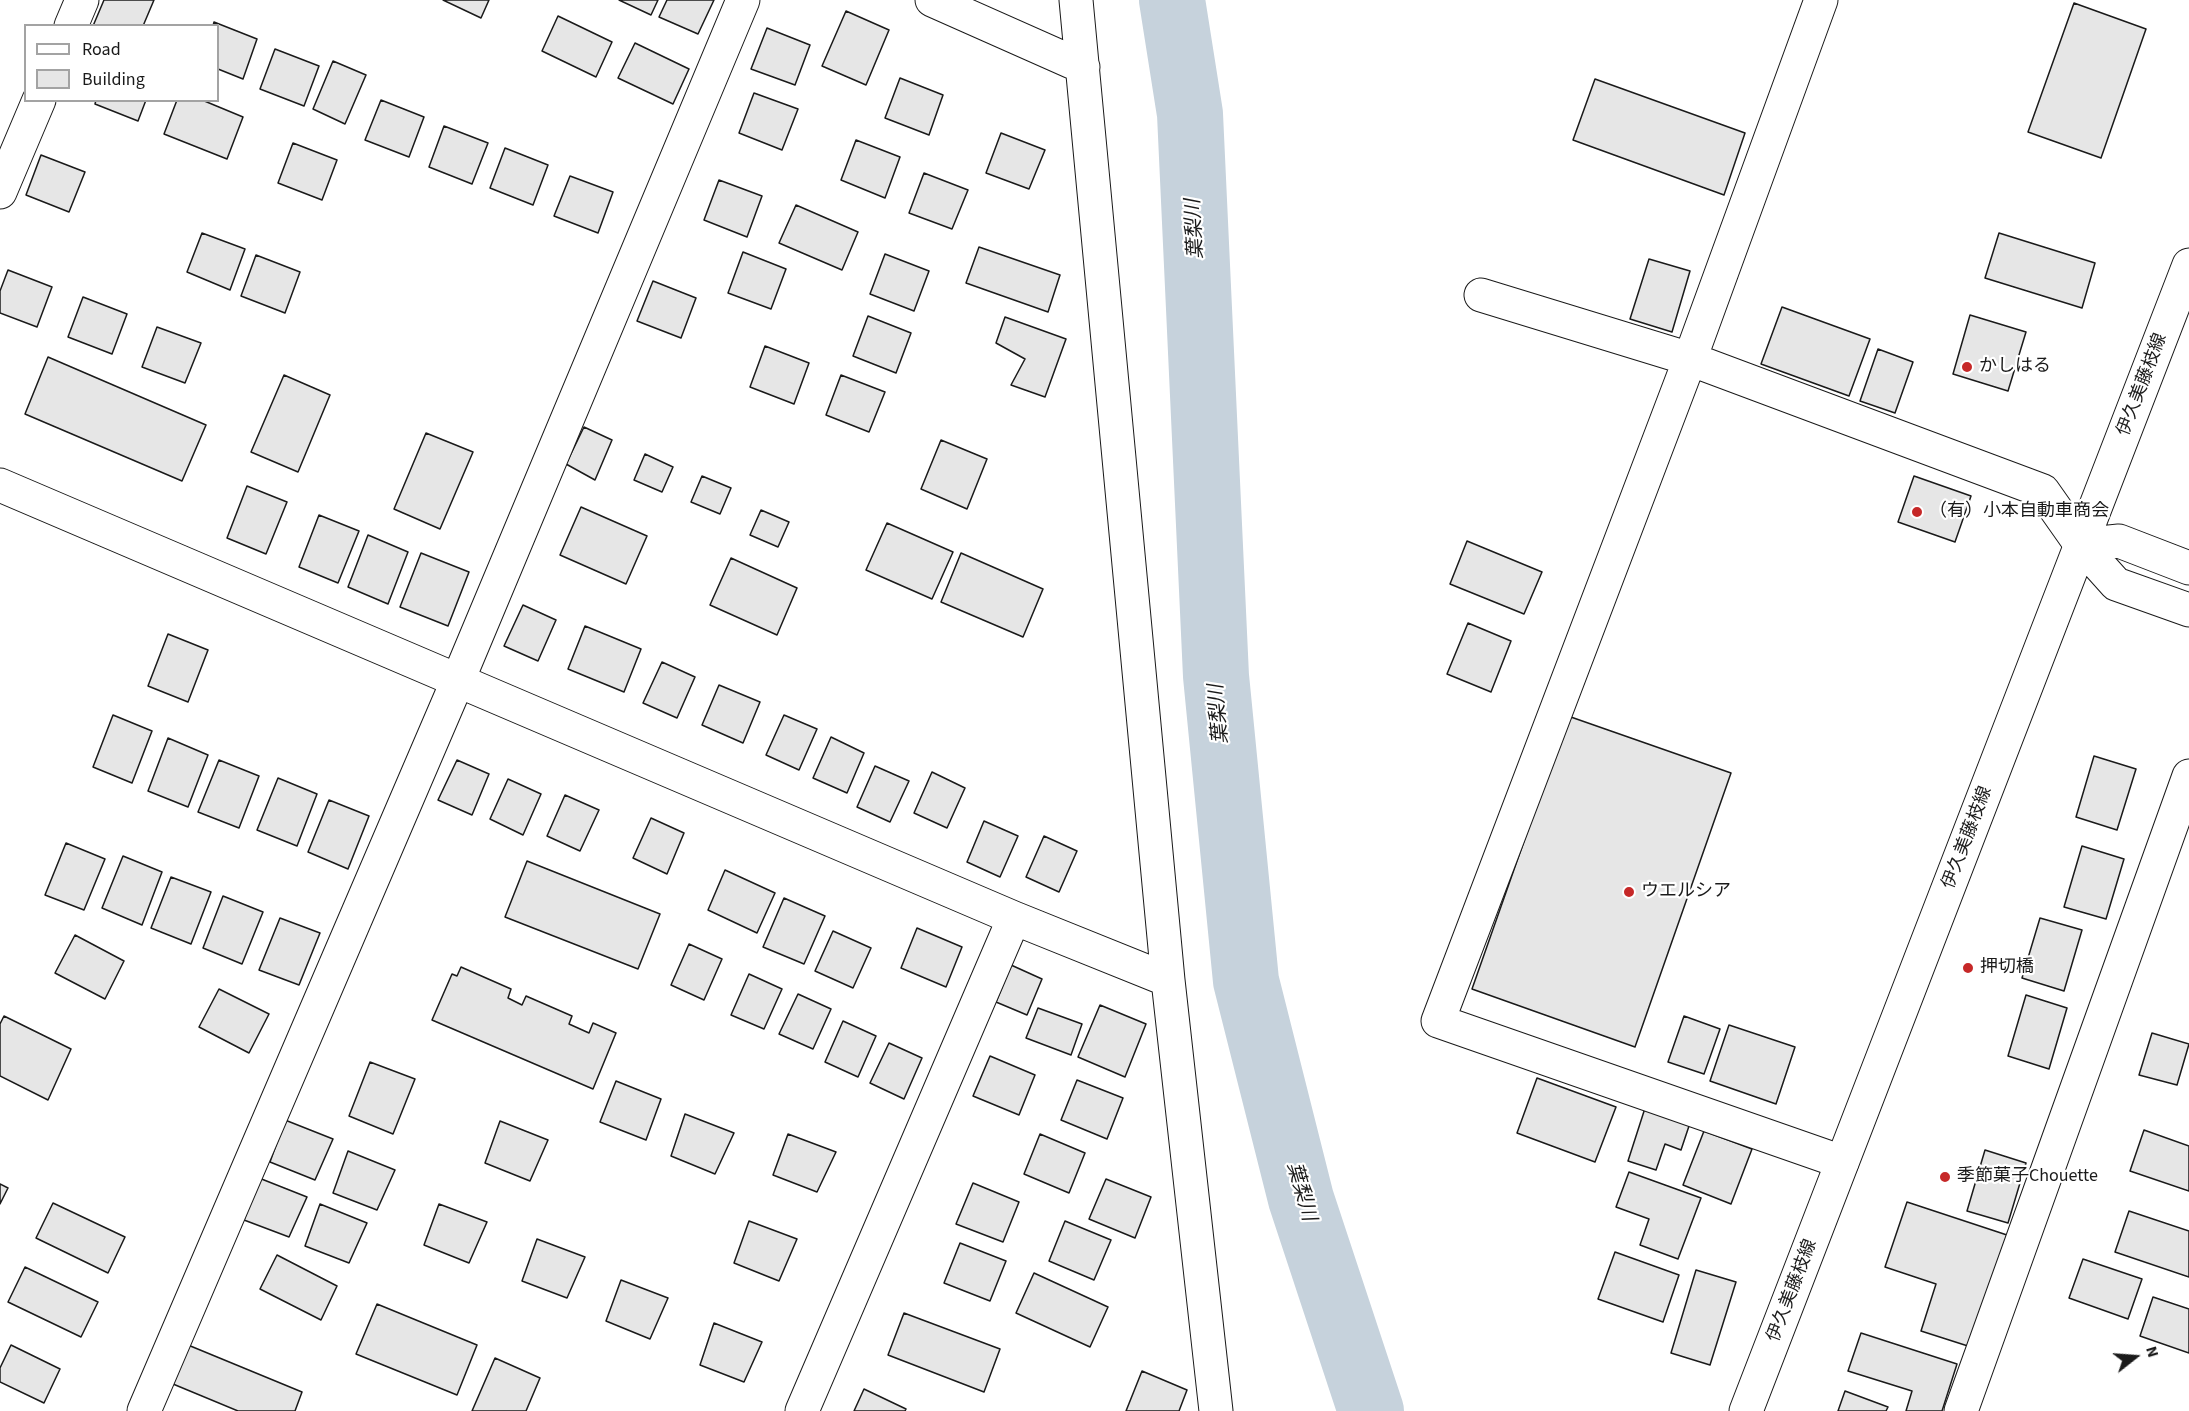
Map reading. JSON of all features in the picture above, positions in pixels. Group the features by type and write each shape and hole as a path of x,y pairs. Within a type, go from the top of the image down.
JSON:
{"street":[{"path":"72,24 82,0"},
{"path":"144,1411 458,680 743,0"},
{"path":"932,0 1083,67"},
{"path":"1076,0 1168,980 1215,1411"},
{"path":"1821,0 1690,359 1438,1021 1842,1162"},
{"path":"0,192 38,102"},
{"name":"伊久美藤枝線","path":"1746,1411 2189,265"},
{"path":"1481,295 1690,359 2043,490 2081,545 2116,584 2189,610"},
{"path":"0,485 1014,918 1168,980"},
{"path":"2081,545 2119,541 2189,568"},
{"path":"1961,1411 2189,776"},
{"path":"802,1411 1014,918"}],"building":[{"path":"104,0 154,0 144,24 94,24"},
{"path":"443,0 489,0 481,18"},
{"path":"619,0 658,0 651,15"},
{"path":"667,0 714,0 698,34 659,17"},
{"path":"2074,3 2146,29 2101,158 2028,132"},
{"path":"846,11 889,30 866,85 822,66"},
{"path":"558,16 612,42 596,77 542,51"},
{"path":"214,22 257,39 243,79 219,69 219,24 214,24"},
{"path":"767,28 810,45 795,85 751,69"},
{"path":"635,43 689,69 673,104 618,78"},
{"path":"275,49 319,66 304,106 260,89"},
{"path":"333,61 366,75 345,124 313,109"},
{"path":"900,78 943,95 929,135 885,118"},
{"path":"1595,79 1745,133 1724,195 1573,140"},
{"path":"754,93 798,109 782,150 739,133"},
{"path":"381,100 424,117 409,157 365,140"},
{"path":"96,102 145,102 138,121 95,104"},
{"path":"176,102 207,102 243,117 227,159 164,134"},
{"path":"444,126 488,143 472,184 429,167"},
{"path":"1001,133 1045,150 1029,189 986,173"},
{"path":"856,140 900,157 885,198 841,180"},
{"path":"293,143 337,160 322,200 278,183"},
{"path":"505,148 548,165 533,205 490,188"},
{"path":"41,155 85,172 69,212 26,195"},
{"path":"924,173 968,190 952,229 909,213"},
{"path":"570,176 613,192 598,233 554,216"},
{"path":"719,180 762,196 747,237 704,220"},
{"path":"796,205 858,232 842,270 779,243"},
{"path":"202,233 245,249 230,290 187,272"},
{"path":"1999,233 2095,263 2082,308 1985,278"},
{"path":"979,247 1060,275 1048,312 966,283"},
{"path":"743,252 786,269 771,309 728,293"},
{"path":"885,254 929,271 914,311 870,294"},
{"path":"256,255 300,272 285,313 241,296"},
{"path":"1649,259 1690,271 1672,332 1630,319"},
{"path":"8,270 52,287 37,327 0,313 0,291"},
{"path":"653,281 696,298 681,338 637,321"},
{"path":"83,297 127,314 112,354 68,337"},
{"path":"1782,307 1870,339 1849,396 1761,364"},
{"path":"1970,315 2026,332 2008,391 1953,374"},
{"path":"868,316 911,333 896,373 853,356"},
{"path":"1005,317 1066,339 1045,397 1011,385 1025,359 996,343"},
{"path":"157,327 201,343 185,383 142,367"},
{"path":"765,346 809,363 794,404 750,387"},
{"path":"1878,349 1913,362 1895,413 1860,401"},
{"path":"48,357 206,425 182,481 25,414"},
{"path":"284,375 330,395 298,472 251,452"},
{"path":"841,375 885,392 869,432 826,415"},
{"path":"584,427 612,440 595,480 566,464"},
{"path":"426,433 473,452 440,529 394,509"},
{"path":"941,440 987,459 967,509 921,489"},
{"path":"645,454 673,467 662,492 634,480"},
{"path":"702,476 731,488 720,514 691,502"},
{"path":"1914,476 1971,496 1955,542 1898,522"},
{"path":"247,486 287,502 266,554 227,538"},
{"path":"581,507 647,536 626,584 560,555"},
{"path":"761,510 789,522 778,547 750,535"},
{"path":"319,515 359,531 338,583 299,567"},
{"path":"887,523 953,552 932,599 866,570"},
{"path":"368,535 408,552 388,604 348,587"},
{"path":"1467,541 1542,572 1524,614 1450,584"},
{"path":"421,553 469,572 448,626 400,607"},
{"path":"961,553 1043,589 1023,637 941,602"},
{"path":"731,558 797,588 777,635 710,605"},
{"path":"523,605 556,620 538,661 504,646"},
{"path":"1468,623 1511,641 1491,692 1447,674"},
{"path":"585,626 641,649 624,692 568,669"},
{"path":"168,634 208,650 188,702 148,686"},
{"path":"662,662 695,677 677,718 643,703"},
{"path":"719,685 760,702 743,743 702,725"},
{"path":"113,715 152,731 132,783 93,767"},
{"path":"784,715 817,729 799,770 766,755"},
{"path":"1568,716 1731,773 1635,1047 1472,989"},
{"path":"831,737 864,753 847,793 813,778"},
{"path":"168,738 208,755 188,807 148,791"},
{"path":"2094,756 2136,769 2117,830 2076,817"},
{"path":"219,760 259,776 239,828 198,812"},
{"path":"457,760 489,774 472,815 438,800"},
{"path":"875,766 909,781 890,822 857,807"},
{"path":"932,772 965,788 947,828 914,813"},
{"path":"278,778 317,794 297,846 257,830"},
{"path":"508,779 541,794 523,835 490,819"},
{"path":"565,795 599,810 580,851 547,836"},
{"path":"329,800 369,816 348,869 308,852"},
{"path":"651,818 684,833 667,874 633,858"},
{"path":"984,821 1018,836 1000,877 967,862"},
{"path":"1044,836 1077,851 1059,892 1026,877"},
{"path":"66,843 105,859 84,910 45,895"},
{"path":"2082,846 2124,859 2106,919 2064,907"},
{"path":"123,856 162,872 142,925 102,908"},
{"path":"527,861 660,914 638,969 505,917"},
{"path":"725,870 775,893 757,933 708,910"},
{"path":"171,877 211,892 191,944 151,928"},
{"path":"223,896 263,912 242,964 203,948"},
{"path":"784,898 825,916 804,964 763,947"},
{"path":"280,918 320,933 299,985 259,970"},
{"path":"2040,918 2082,930 2064,991 2022,978"},
{"path":"917,928 962,947 946,987 901,968"},
{"path":"833,931 871,948 853,988 815,971"},
{"path":"75,935 124,961 105,999 55,973"},
{"path":"689,944 722,959 704,1000 671,985"},
{"path":"1011,965 1042,979 1027,1015 996,1002"},
{"path":"461,967 511,989 508,998 522,1005 526,996 572,1016 569,1024 589,1033 593,1023 616,1033 593,1089 432,1020 452,974 457,976"},
{"path":"749,974 782,989 764,1029 731,1015"},
{"path":"219,989 269,1014 249,1053 199,1027"},
{"path":"798,994 831,1009 813,1049 779,1034"},
{"path":"2026,995 2067,1008 2049,1069 2008,1056"},
{"path":"1100,1005 1146,1024 1125,1077 1078,1057"},
{"path":"1038,1008 1082,1024 1071,1055 1026,1038"},
{"path":"4,1016 71,1049 48,1100 0,1076 0,1024"},
{"path":"1684,1016 1720,1029 1704,1074 1668,1062"},
{"path":"843,1021 876,1036 858,1077 825,1062"},
{"path":"1729,1025 1795,1047 1776,1104 1710,1081"},
{"path":"2152,1033 2189,1044 2177,1085 2139,1075"},
{"path":"889,1043 922,1058 904,1099 870,1083"},
{"path":"990,1056 1035,1075 1019,1115 973,1096"},
{"path":"370,1062 415,1079 393,1134 349,1116"},
{"path":"1537,1078 1616,1107 1595,1162 1517,1133"},
{"path":"1077,1080 1123,1098 1107,1139 1061,1120"},
{"path":"616,1081 661,1099 646,1140 600,1122"},
{"path":"1646,1105 1691,1120 1681,1150 1665,1144 1656,1170 1628,1161"},
{"path":"685,1114 734,1133 715,1174 671,1156"},
{"path":"285,1120 333,1139 315,1180 270,1162"},
{"path":"500,1121 548,1140 530,1181 485,1163"},
{"path":"2144,1130 2189,1146 2189,1191 2130,1171"},
{"path":"1704,1131 1752,1149 1731,1204 1683,1185"},
{"path":"788,1134 836,1152 817,1192 773,1175"},
{"path":"1040,1134 1085,1153 1069,1193 1024,1174"},
{"path":"1985,1150 2026,1163 2008,1223 1967,1211"},
{"path":"348,1151 395,1170 377,1210 333,1193"},
{"path":"1629,1172 1701,1198 1678,1259 1640,1245 1649,1219 1616,1207"},
{"path":"259,1178 307,1197 289,1237 244,1220"},
{"path":"1106,1179 1151,1197 1135,1238 1089,1219"},
{"path":"973,1183 1019,1202 1003,1242 956,1224"},
{"path":"0,1184 8,1188 0,1204"},
{"path":"1907,1202 2007,1235 1971,1347 1921,1331 1936,1284 1885,1267"},
{"path":"53,1203 125,1237 108,1273 36,1238"},
{"path":"320,1204 367,1223 349,1263 305,1246"},
{"path":"439,1204 487,1222 469,1263 424,1245"},
{"path":"2129,1211 2189,1231 2189,1277 2115,1252"},
{"path":"749,1221 797,1239 779,1281 734,1263"},
{"path":"1065,1221 1111,1240 1094,1280 1049,1261"},
{"path":"537,1239 585,1257 567,1298 522,1281"},
{"path":"960,1243 1006,1261 990,1301 944,1283"},
{"path":"1615,1252 1679,1275 1663,1322 1598,1299"},
{"path":"277,1255 337,1286 321,1320 260,1289"},
{"path":"2083,1259 2142,1279 2128,1319 2069,1298"},
{"path":"25,1267 98,1302 81,1337 8,1302"},
{"path":"1696,1270 1736,1282 1710,1365 1671,1353"},
{"path":"1034,1273 1108,1307 1090,1347 1016,1313"},
{"path":"621,1280 668,1298 650,1339 606,1321"},
{"path":"2153,1297 2189,1309 2189,1353 2140,1336"},
{"path":"377,1304 477,1345 457,1395 356,1354"},
{"path":"904,1313 1000,1349 984,1392 888,1355"},
{"path":"714,1323 762,1342 744,1382 700,1365"},
{"path":"1861,1333 1957,1364 1942,1411 1906,1411 1912,1391 1848,1371"},
{"path":"11,1345 60,1369 44,1403 0,1382 0,1368"},
{"path":"188,1345 302,1392 295,1411 238,1411 173,1384"},
{"path":"495,1358 540,1378 526,1411 472,1411"},
{"path":"1142,1371 1187,1390 1179,1411 1126,1411"},
{"path":"864,1389 906,1409 905,1411 854,1411"},
{"path":"1845,1391 1888,1407 1886,1411 1838,1411"}],"waterway":[{"name":"葉梨川","path":"1172,0 1190,114 1216,676 1246,981 1301,1199 1371,1411"}],"place":[{"name":"かしはる","path":"1967,367"},
{"name":"（有）小本自動車商会","path":"1917,512"},
{"name":"ウエルシア","path":"1629,892"},
{"name":"押切橋","path":"1968,968"},
{"name":"季節菓子Chouette","path":"1945,1177"}]}
